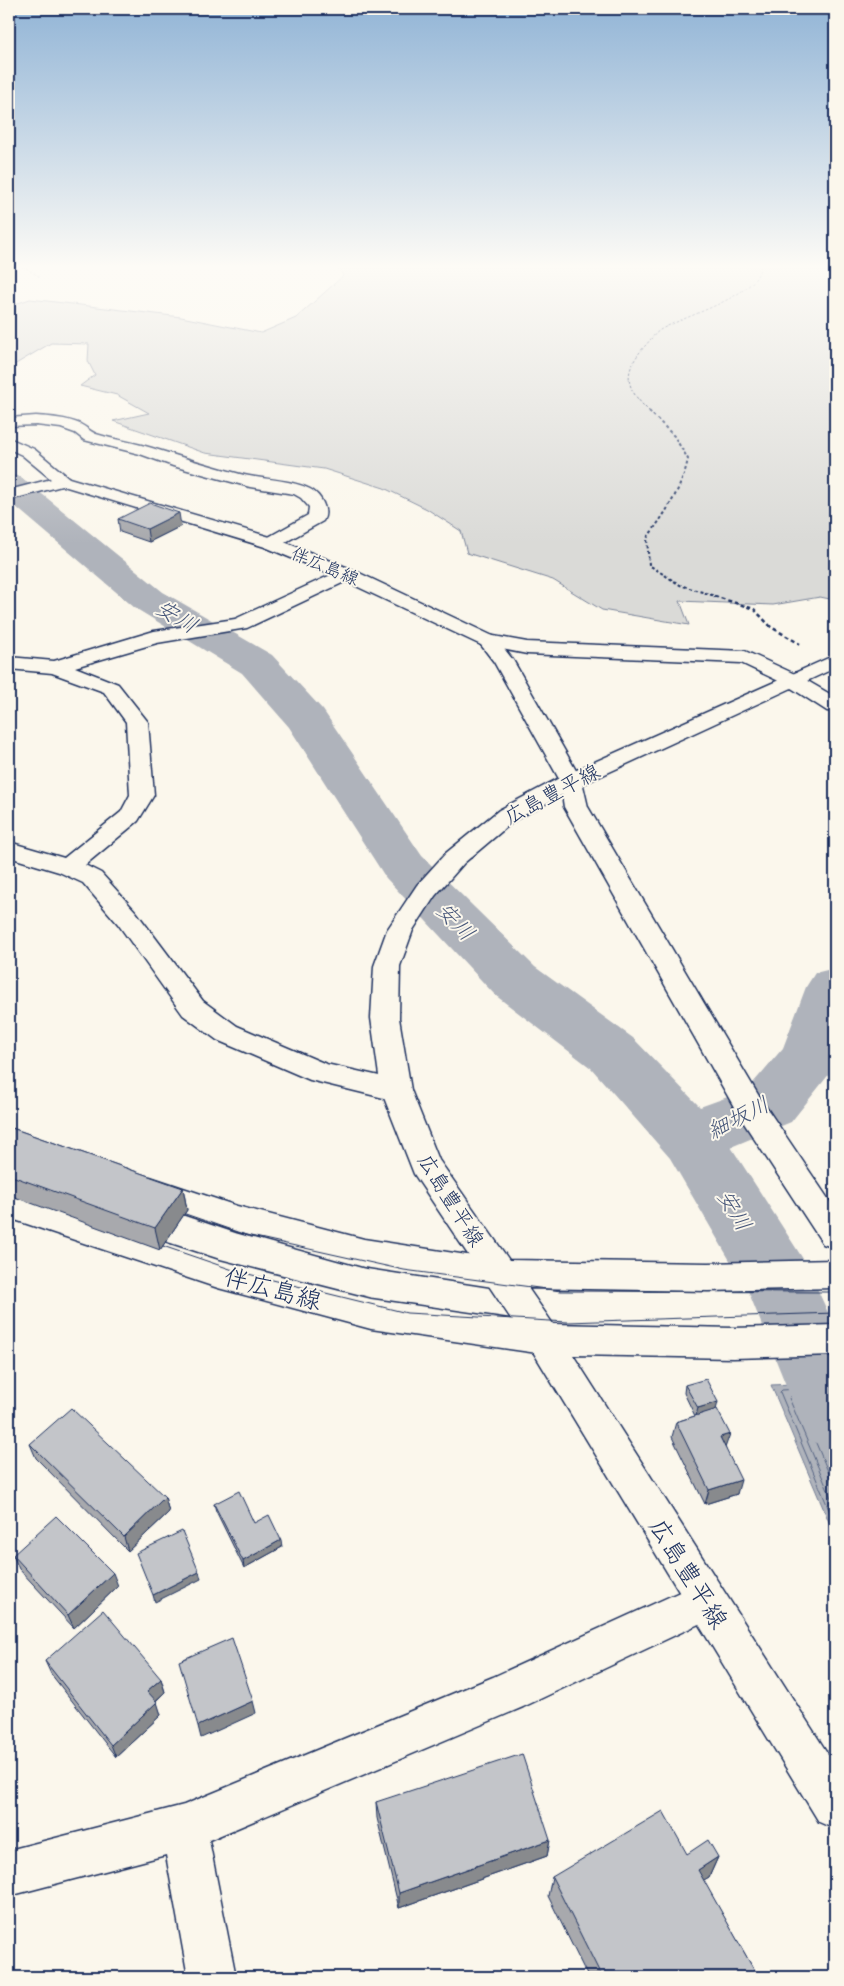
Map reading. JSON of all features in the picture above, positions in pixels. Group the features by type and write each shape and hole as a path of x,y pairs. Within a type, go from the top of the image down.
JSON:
{"main road":[{"path":"9,422 37,420 74,427 83,431 89,437 146,451 250,482 298,490 307,494 317,507 317,517 271,543"},
{"name":"伴広島線","path":"9,443 28,452 56,482 271,543 346,574 488,641 503,660 571,781 576,807 749,1106 835,1235"},
{"path":"9,495 56,482"},
{"path":"55,667 154,637 240,624 346,574"},
{"path":"488,641 527,648 745,657 792,680 835,706"},
{"name":"広島豊平線","path":"835,661 571,781 507,815 455,858 426,891 400,930 387,966 385,1018 396,1090 425,1165 544,1339 835,1806"},
{"path":"9,663 55,667 111,688 137,722 142,795 130,816 68,867"},
{"path":"9,849 68,867 92,878 127,918 193,1008 226,1033 320,1073 396,1090"},
{"path":"125,1182 237,1219 364,1253 499,1274 708,1277 835,1274"},
{"name":"伴広島線","path":"9,1205 218,1274 371,1314 544,1339"},
{"path":"544,1339 734,1343 835,1340"},
{"path":"9,1873 184,1828 508,1692 706,1600"},
{"path":"184,1828 212,1977"}],"path":[{"path":"634,359 628,378 636,399 674,436 688,459 685,474 664,515 647,538 649,565 680,584 754,609 771,627 800,644"}],"shaded area":[{"path":"9,359 25,359 9,368"},
{"path":"88,359 835,359 835,600 820,597 773,605 680,601 689,625 602,610 553,580 467,553 461,531 427,509 384,488 324,469 205,453 113,421 149,413 117,395 80,386 95,375"}],"water":[{"path":"835,1382 835,1536 771,1385"}],"building":[{"path":"150,503 179,513 147,529 118,519"},
{"path":"9,1127 183,1188 155,1228 9,1175"},
{"path":"706,1379 718,1402 698,1408 685,1385"},
{"path":"71,1408 165,1497 124,1537 30,1444"},
{"path":"717,1409 730,1434 720,1437 741,1480 709,1490 676,1422"},
{"path":"239,1491 254,1523 269,1515 281,1540 243,1561 214,1504"},
{"path":"56,1516 113,1573 68,1615 13,1555"},
{"path":"182,1531 199,1572 153,1595 136,1553"},
{"path":"103,1610 161,1679 147,1691 157,1702 111,1745 45,1661"},
{"path":"232,1638 253,1701 198,1726 179,1661"},
{"path":"522,1754 550,1840 399,1893 376,1802"},
{"path":"663,1811 687,1854 708,1840 718,1857 698,1870 758,1977 602,1977 552,1877"}],"waterway":[{"name":"安川","path":"9,484 149,600 257,664 307,720 404,867 515,981 612,1053 693,1141"},
{"name":"細坂川","path":"693,1141 710,1129 769,1106 809,1058 825,1019 835,987"},
{"name":"安川","path":"693,1141 780,1283 835,1415"}],"tram line":[{"path":"171,1209 246,1235 404,1270 561,1291 835,1292"},
{"path":"151,1242 236,1271 407,1313 568,1322 835,1313"}]}
